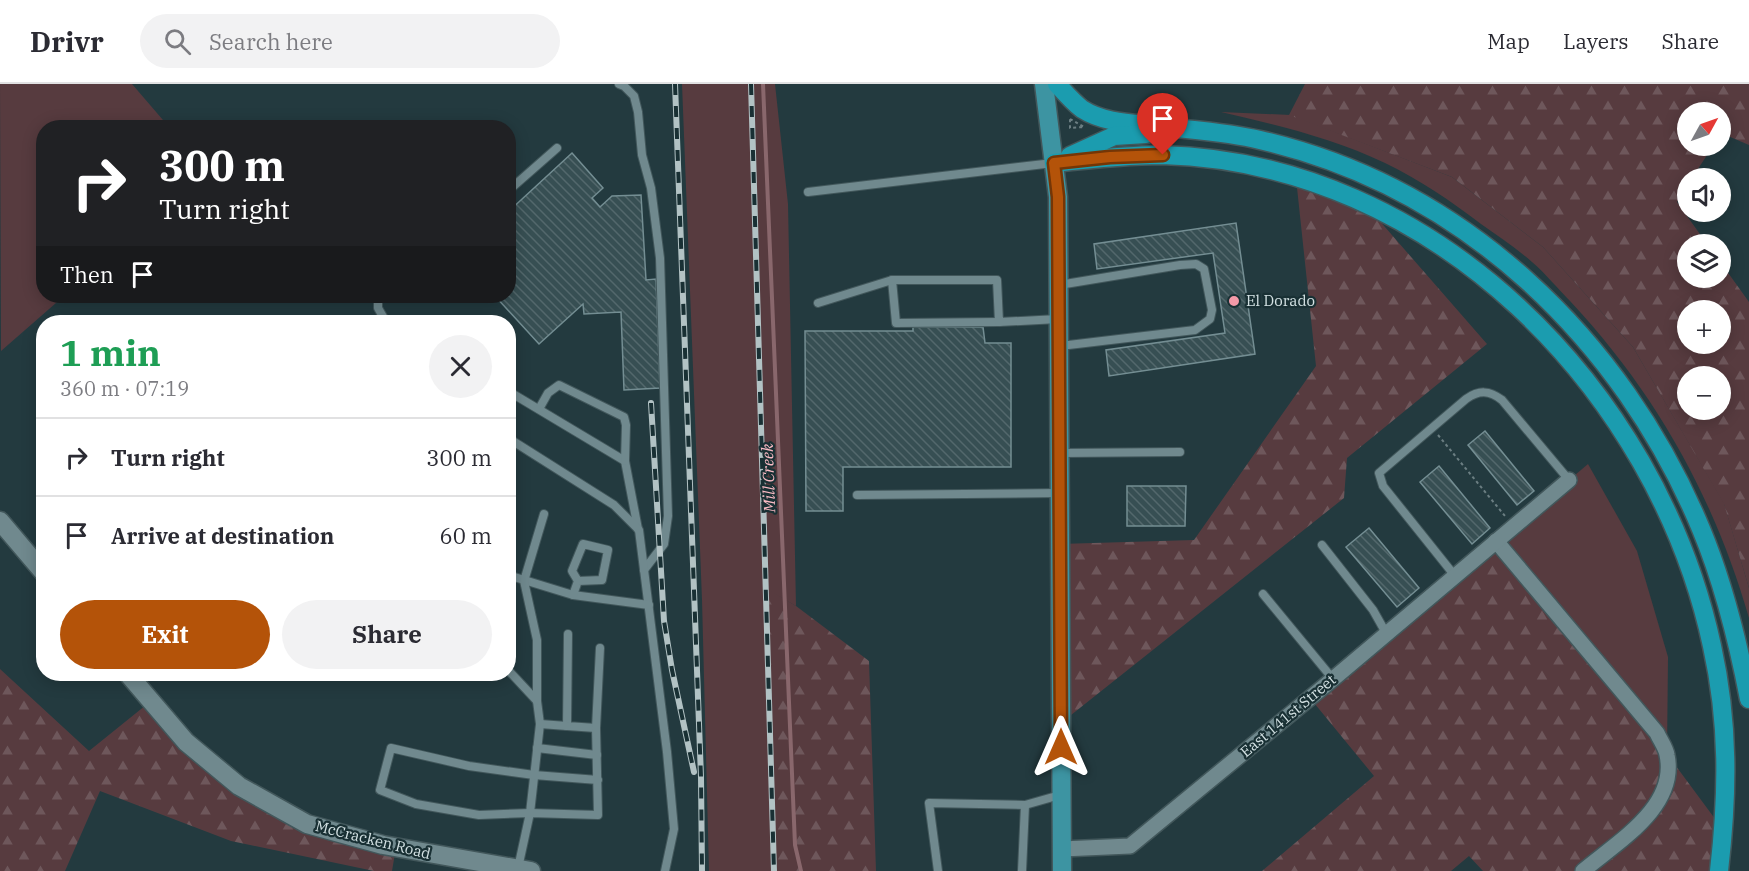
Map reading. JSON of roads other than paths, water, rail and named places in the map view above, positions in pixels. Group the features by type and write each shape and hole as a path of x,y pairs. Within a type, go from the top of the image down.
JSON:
{"highway":[{"path":"1057,84 1084,110 1101,118 1180,129 1224,132 1305,152 1364,174 1467,231 1529,281 1592,348 1656,438 1701,529 1720,578 1734,628 1749,699"},
{"path":"1054,163 1114,136 1156,134 1180,129"},
{"path":"1054,163 1110,157 1163,155 1250,167 1327,188 1391,217 1433,240 1472,266 1541,327 1578,369 1627,438 1653,483 1691,570 1712,645 1726,739 1727,786 1719,871"}],"main road":[{"path":"1044,84 1058,197 1062,871"}],"street":[{"name":"East 141st Street","path":"1062,849 1130,846 1569,480"},
{"path":"0,521 36,564"},
{"path":"1496,542 1657,733 1667,754 1664,794 1649,815 1583,871"},
{"name":"McCracken Road","path":"134,681 186,742 239,786 307,824 383,845 524,870"}],"lane":[{"path":"619,84 634,96 638,112 642,155 651,188 660,258 668,516 664,544 644,570"},
{"path":"516,184 557,148"},
{"path":"808,192 1054,163"},
{"path":"1058,285 1196,264 1204,269 1212,310 1210,320 1195,330 1059,347"},
{"path":"892,280 896,323 1058,319"},
{"path":"818,303 892,280 997,280 999,322"},
{"path":"539,409 548,393 559,385 624,417 626,425 625,461 639,530 667,752 674,828 665,871"},
{"path":"1455,576 1383,486 1379,473 1432,428 1473,394 1492,392 1502,400 1569,480"},
{"path":"516,396 625,461"},
{"path":"516,443 614,505 639,530"},
{"path":"1059,453 1180,452"},
{"path":"856,495 1060,493"},
{"path":"524,870 540,724 537,701 537,640 524,581 544,514"},
{"path":"583,544 608,550 603,580 578,580 572,572 583,544"},
{"path":"1322,545 1373,610 1386,633"},
{"path":"516,578 573,595 649,605"},
{"path":"573,595 578,580"},
{"path":"1263,594 1333,679"},
{"path":"567,726 568,634"},
{"path":"598,780 534,775 469,766 391,748 380,790 416,804 479,815 530,813 598,815 598,780 596,728 600,648"},
{"path":"516,679 537,701"},
{"path":"540,724 596,728"},
{"path":"537,748 597,755"},
{"path":"938,871 928,803 1025,805 1062,794"},
{"path":"1022,871 1025,805"}],"waterway":[{"name":"Mill Creek","path":"763,84 795,845 801,871"}],"railway":[{"path":"675,84 701,777 702,871"},
{"path":"751,84 774,871"},
{"path":"651,403 664,621 694,772"}],"place":[{"name":"El Dorado","path":"1234,301"}]}
